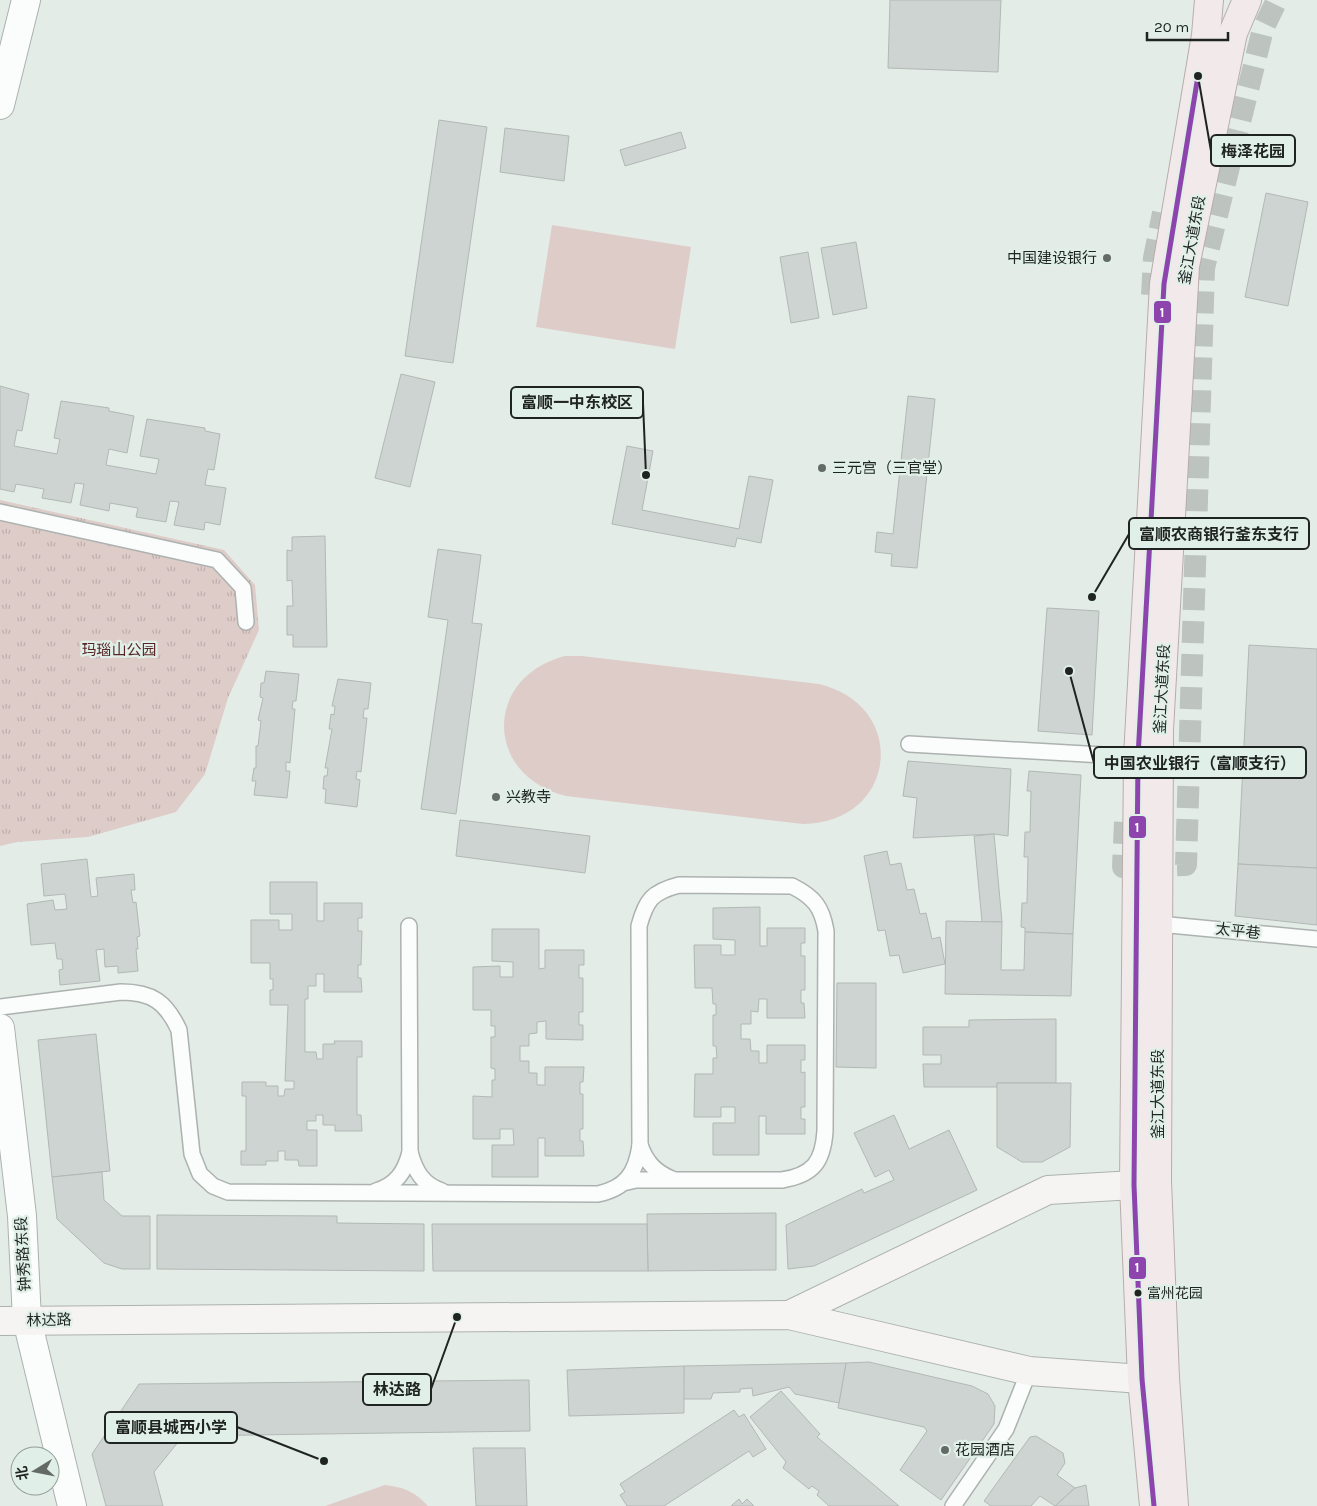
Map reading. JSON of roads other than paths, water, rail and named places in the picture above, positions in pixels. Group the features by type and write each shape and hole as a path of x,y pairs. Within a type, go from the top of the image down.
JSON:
{"main road":[{"name":"釜江大道东段","path":"1174,1506 1154,1378 1134,1185 1138,757 1164,284 1206,35 1209,0"},
{"name":"釜江大道东段","path":"1154,1506 1159,730 1185,266 1233,34 1248,0"},
{"path":"789,1315 1048,1190 1134,1185"},
{"path":"789,1315 1029,1371 1154,1378"},
{"name":"林达路","path":"0,1321 789,1315"}],"street":[{"path":"0,106 26,0"},
{"name":"钟秀路东段","path":"0,1028 22,1216 27,1320 72,1506"}],"lane":[{"path":"0,512 216,560 243,588 246,622"},
{"path":"909,744 1138,757"},
{"path":"0,1007 121,992 140,992 157,1000 172,1014 179,1030 192,1154 200,1174 214,1186 228,1192 598,1194 609,1191 623,1183 636,1180 782,1180 800,1177 811,1169 821,1157 825,1131 826,931 823,914 815,900 804,892 792,886 679,885 662,889 650,898 639,926 640,1146 637,1164 623,1183"},
{"name":"太平巷","path":"1159,924 1317,939"},
{"path":"409,926 410,1152 413,1166 426,1183 448,1193"},
{"path":"640,1146 645,1159 654,1169 676,1180"},
{"path":"372,1193 391,1184 400,1176 410,1152"},
{"path":"953,1506 1006,1428 1029,1371"}],"tunnel":[{"path":"1125,822 1123,867 1186,865 1204,268 1263,29 1277,0"},
{"path":"1152,295 1154,258 1163,213"}],"place":[{"name":"梅泽花园","path":"1198,76"},
{"name":"中国建设银行","path":"1107,258"},
{"name":"三元宫（三官堂）","path":"822,468"},
{"name":"富顺一中东校区","path":"646,475"},
{"name":"富顺农商银行釜东支行","path":"1092,597"},
{"name":"中国农业银行（富顺支行）","path":"1069,671"},
{"name":"兴教寺","path":"496,797"},
{"name":"富州花园","path":"1138,1293"},
{"name":"林达路","path":"457,1317"},
{"name":"花园酒店","path":"945,1450"},
{"name":"富顺县城西小学","path":"324,1461"}],"park label":[{"name":"玛瑙山公园","path":"119,650"}]}
